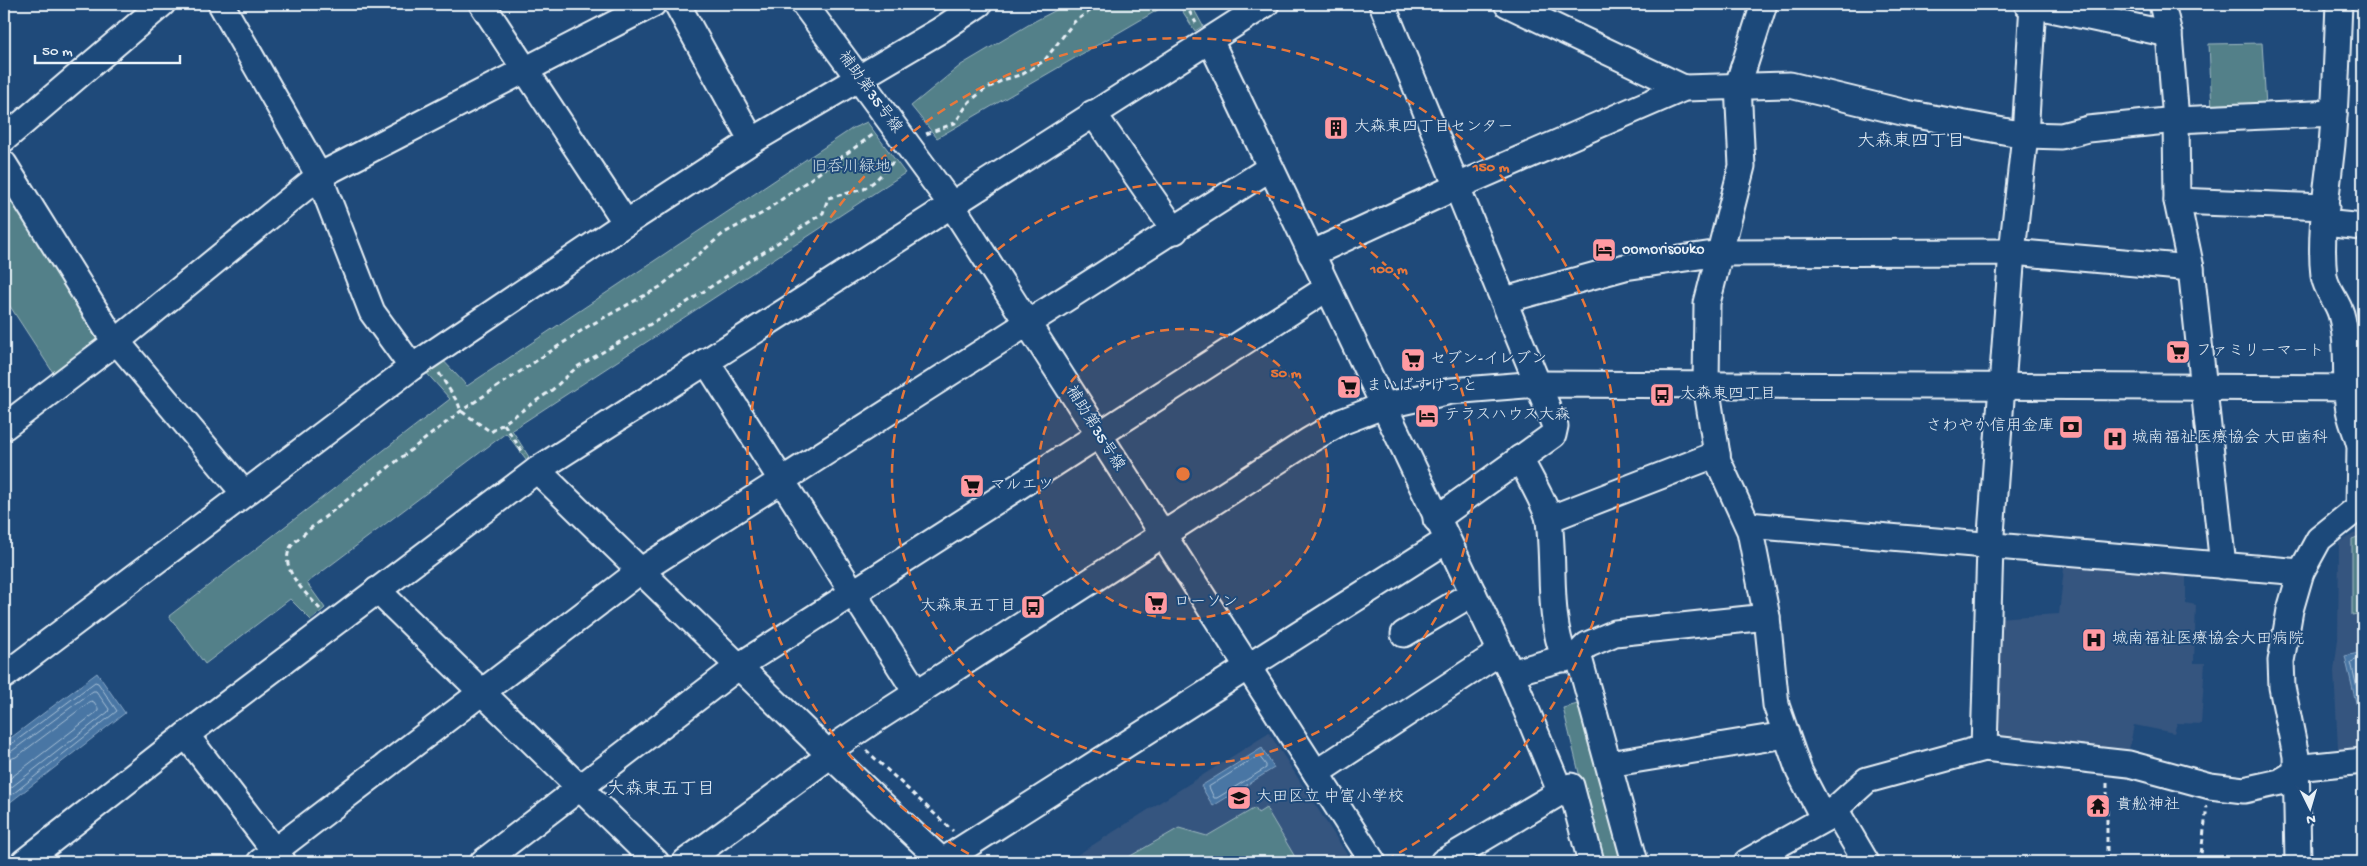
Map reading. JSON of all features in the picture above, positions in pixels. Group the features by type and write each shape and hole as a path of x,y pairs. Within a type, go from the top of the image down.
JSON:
{"street":[{"path":"4,139 162,4"},
{"path":"213,4 319,176 372,312 412,367"},
{"path":"482,4 626,222"},
{"path":"4,427 117,341 319,176 653,4"},
{"path":"677,4 752,141"},
{"name":"補助第35号線","path":"804,4 951,204 1373,862"},
{"path":"4,676 412,367 626,222 752,141 939,31 979,4"},
{"path":"24,862 332,623 537,470 1127,91 1266,4"},
{"path":"1382,4 1505,300 1555,426 1553,435 1436,519"},
{"path":"1507,4 1684,88"},
{"path":"1764,4 1738,85 1742,166 1707,303 1706,385 1717,454 1748,525 1767,617 1776,705 1785,735 1799,771 1866,862"},
{"path":"1984,748 1990,547 2012,252 2025,134 2031,4 2169,34"},
{"path":"2162,4 2169,34 2176,120 2177,201 2191,268 2223,566"},
{"path":"2298,862 2296,756 2282,687 2281,661 2290,610 2301,572 2319,539 2359,507 2360,448 2352,425 2355,388 2340,312 2331,297 2324,276 2325,215 2334,113 2338,4"},
{"path":"1210,40 1326,289 1446,541 1473,593 1560,791"},
{"path":"1311,254 1458,186 1684,88 1790,85 1897,111 2025,134 2061,136 2088,129 2176,120 2334,113"},
{"path":"1093,113 1175,231"},
{"path":"4,164 108,331 244,493"},
{"path":"186,735 272,859 640,571 1175,231 1270,168"},
{"path":"2177,201 2325,215 2363,227"},
{"path":"1505,300 1625,267 1720,253 2012,252 2191,268"},
{"path":"483,862 739,666 1326,289"},
{"path":"706,361 851,593 916,692"},
{"path":"685,862 830,755 840,743 916,692 1310,440 1341,422 1383,406 1451,391 1538,384 2355,388"},
{"path":"1549,519 1717,454"},
{"path":"1520,458 1549,519 1553,612 1558,642 1571,656 1609,764 1635,862"},
{"path":"537,470 942,862 967,844 1446,541"},
{"path":"1748,525 2301,572"},
{"path":"377,590 481,694 656,862"},
{"path":"1404,634 1473,593"},
{"path":"1316,773 1505,663 1571,656 1587,645 1615,633 1767,617"},
{"path":"1609,764 1785,735"},
{"path":"1747,862 1829,814 1867,780 1984,748 2107,760 2129,764 2210,786 2244,790 2280,782 2305,766 2363,761"},
{"path":"1443,862 1571,786 1591,862"}],"path":[{"path":"412,367 438,372 458,402 461,411 491,432 552,390 577,367 683,305 823,214 828,198 864,189 875,181 907,145 955,123 969,102 984,90 1003,80 1023,74 1044,61 1074,22 1100,4"},
{"path":"332,623 300,587 290,570 288,557 290,547 461,411 587,327 660,287 724,233 761,214 891,123"},
{"path":"504,424 537,470"},
{"path":"862,746 967,844"},
{"path":"2107,760 2107,862"},
{"path":"2200,862 2210,786"}],"shaded area":[{"path":"2363,525 2363,747 2338,749 2334,671 2338,639 2339,542 2359,531"},
{"name":"城南福祉医療協会大田病院","path":"2065,559 2186,571 2186,603 2196,605 2194,663 2205,663 2201,724 2177,723 2174,733 2134,725 2127,760 1993,742 1994,618 2059,614"},
{"name":"大田区立 中富小学校","path":"1269,733 1352,862 1066,862"}],"green space":[{"name":"旧呑川緑地","path":"1068,4 1168,4 937,138 911,106 961,65 1035,21"},
{"path":"1178,4 1191,4 1203,26 1195,31"},
{"path":"2262,43 2266,106 2212,110 2209,44"},
{"name":"旧呑川緑地","path":"867,122 905,173 512,430 529,457 526,459 506,433 307,583 325,608 311,620 290,599 205,664 169,616 450,399 423,369 440,357 467,386 853,128"},
{"path":"4,185 97,339 54,374 4,297"},
{"path":"2363,535 2363,613 2352,615 2352,539"},
{"path":"1585,702 1629,862 1597,862 1577,790 1579,773 1563,708"},
{"path":"1255,808 1258,813 1266,808 1298,862 1120,862 1179,828 1207,836"}],"water":[{"path":"2363,652 2363,724 2361,724 2345,656"},
{"path":"97,673 125,713 4,807 4,743"},
{"path":"1262,748 1274,768 1213,806 1201,786"}],"place":[{"name":"大森東四丁目センター","path":"1336,128"},
{"name":"oomorisouko","path":"1604,250"},
{"name":"ファミリーマート","path":"2178,352"},
{"name":"セブン-イレブン","path":"1413,360"},
{"name":"まいばすけっと","path":"1349,387"},
{"name":"大森東四丁目","path":"1662,395"},
{"name":"テラスハウス大森","path":"1427,416"},
{"name":"さわやか信用金庫","path":"2071,427"},
{"name":"城南福祉医療協会 大田歯科","path":"2115,439"},
{"name":"マルエツ","path":"972,486"},
{"name":"ローソン","path":"1156,603"},
{"name":"大森東五丁目","path":"1033,607"},
{"name":"城南福祉医療協会大田病院","path":"2094,640"},
{"name":"大田区立 中富小学校","path":"1239,798"},
{"name":"貴舩神社","path":"2098,806"}],"district":[{"name":"大森東四丁目","path":"1911,142"},
{"name":"大森東五丁目","path":"661,790"}]}
